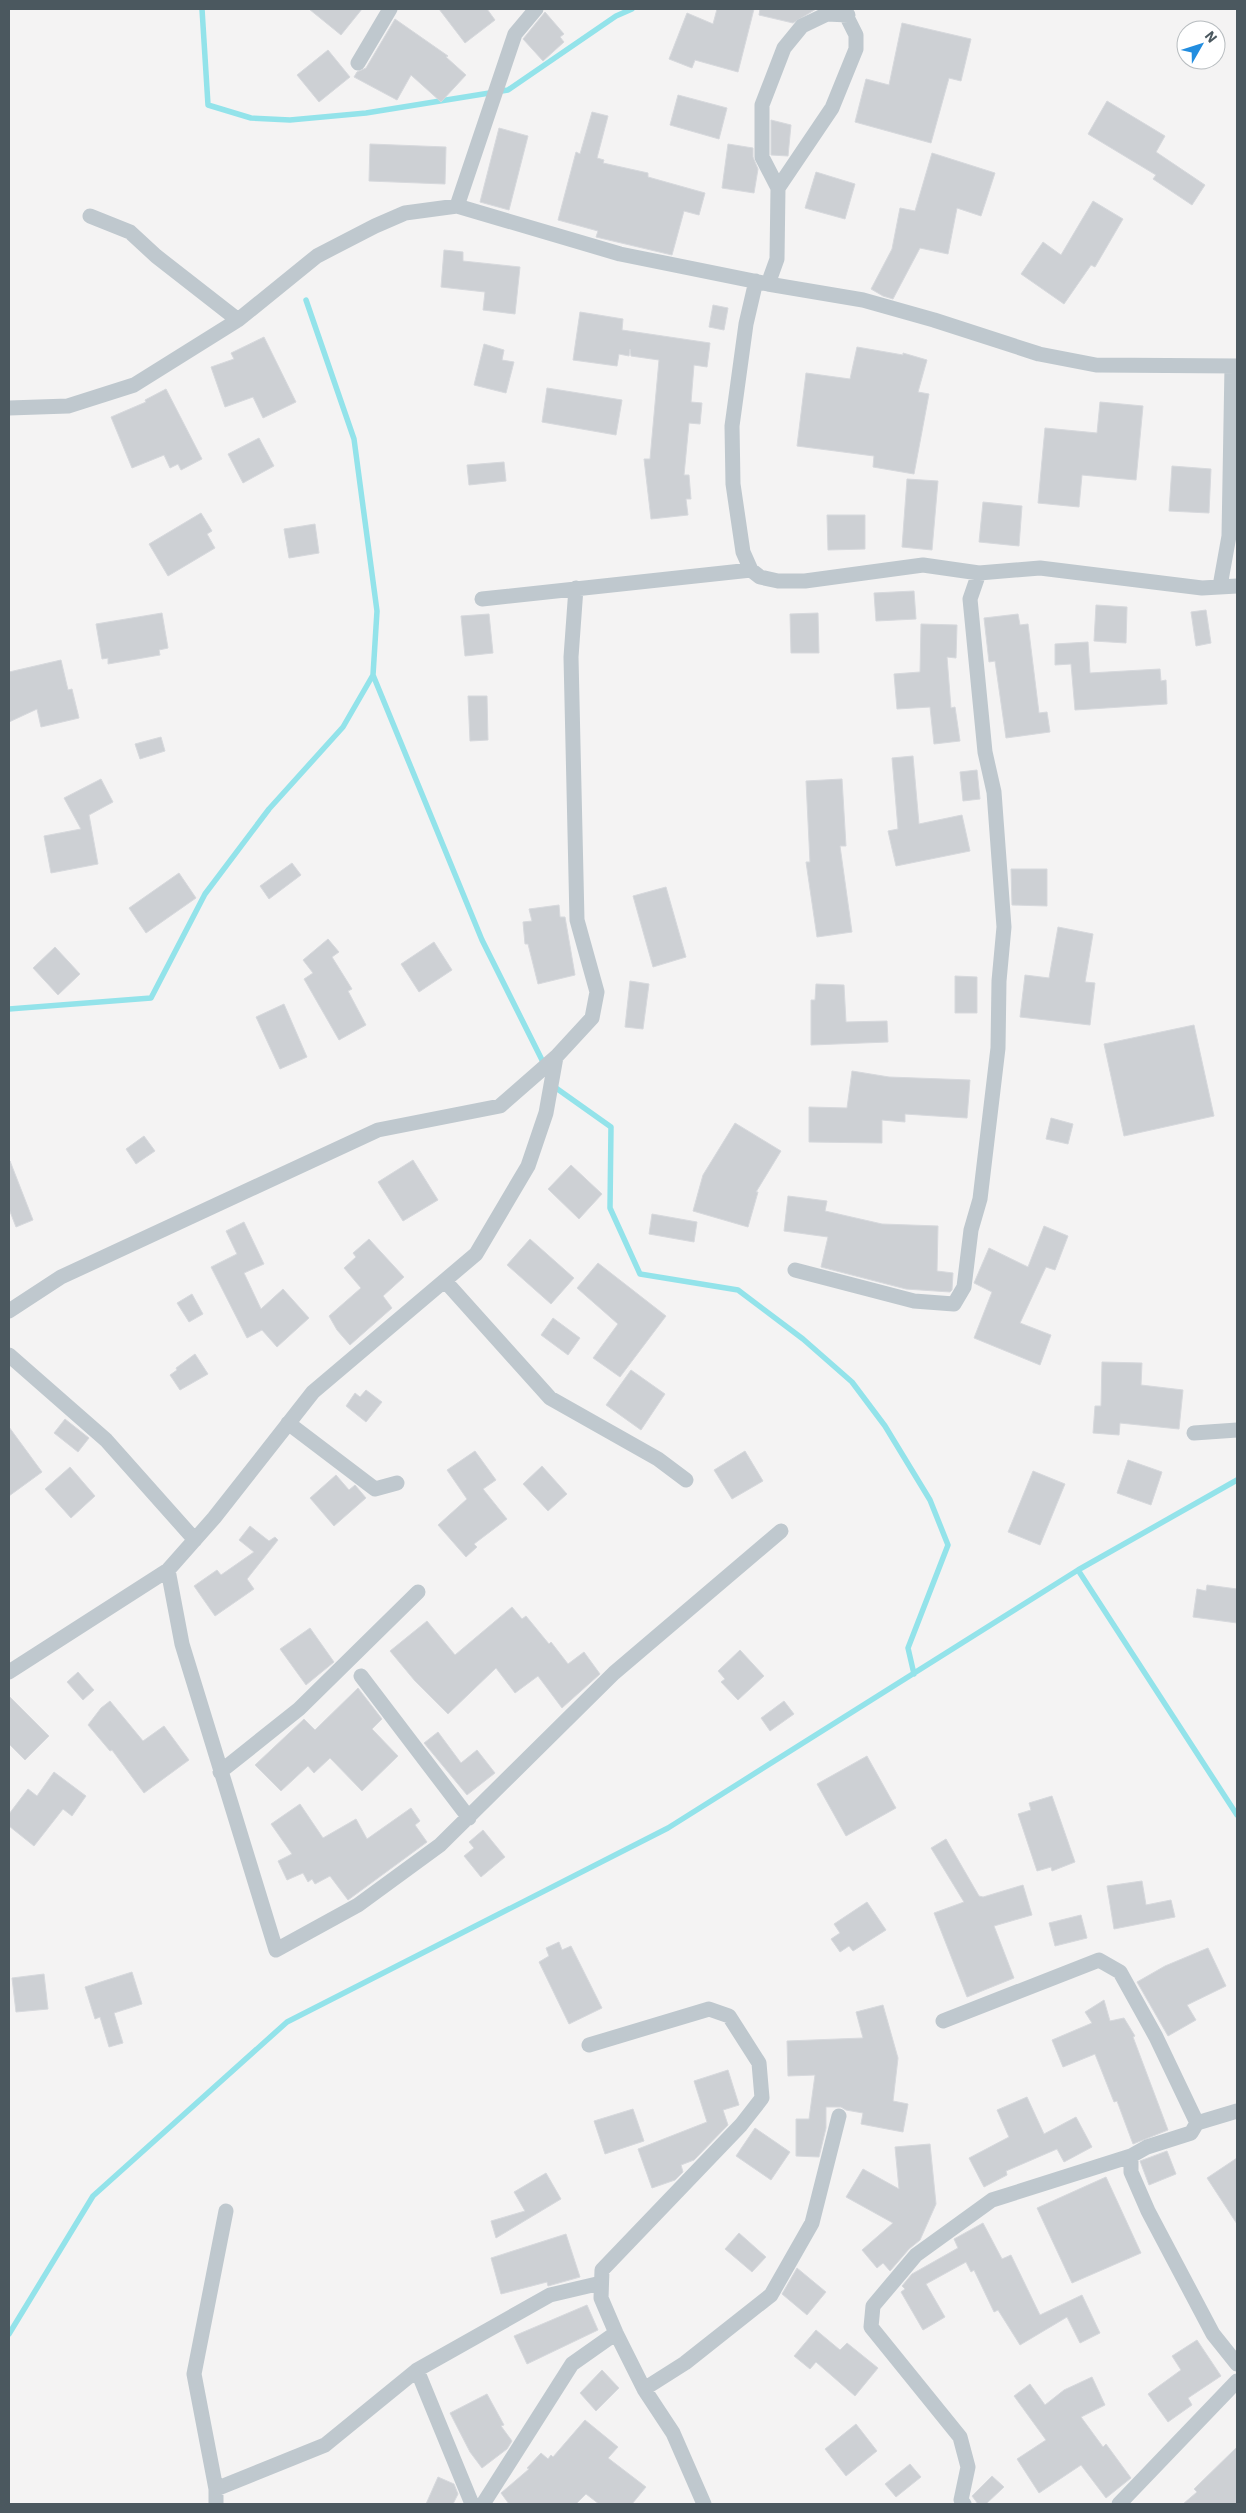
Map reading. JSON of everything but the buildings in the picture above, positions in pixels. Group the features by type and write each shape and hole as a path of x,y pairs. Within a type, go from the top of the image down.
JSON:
{"street":[{"path":"358,63 390,9"},
{"path":"457,206 515,34 536,9"},
{"path":"778,188 832,108 856,49 856,35 845,12 827,14 802,26 784,48 762,105 762,157 778,188 777,259 762,283 746,324 732,426 733,484 743,552 751,570 760,577 778,581 805,582 923,564 979,573 1040,568 1202,588 1237,586"},
{"path":"9,408 68,406 134,385 238,320 317,256 405,213 457,206 620,254 762,283 863,300 934,320 1039,354 1096,365 1234,366 1229,536 1220,586"},
{"path":"90,216 130,232 156,256 238,320"},
{"path":"482,599 751,570"},
{"path":"795,1270 914,1301 954,1304 964,1287 971,1230 980,1199 998,1048 999,981 1004,927 994,792 985,752 970,599 979,573"},
{"path":"9,1311 61,1277 378,1130 500,1106 556,1057 592,1018 597,992 577,920 571,657 576,588"},
{"path":"9,1672 168,1570 195,1540 312,1392 476,1254 528,1166 546,1113 556,1057"},
{"path":"445,1281 550,1398 658,1459 686,1480"},
{"path":"9,1355 106,1440 195,1540"},
{"path":"288,1423 375,1489 397,1483"},
{"path":"1194,1433 1237,1430"},
{"path":"168,1570 182,1644 276,1950 358,1905 440,1845 614,1673 781,1531"},
{"path":"220,1772 299,1710 418,1592"},
{"path":"361,1676 469,1818"},
{"path":"943,2021 1099,1960 1120,1972 1156,2037 1197,2123"},
{"path":"589,2045 709,2009 729,2016 759,2063 762,2098 741,2125 602,2270 601,2298 616,2333 644,2389 674,2433 704,2504"},
{"path":"964,2504 961,2500 968,2467 960,2437 871,2327 873,2306 916,2255 992,2200 1131,2156 1147,2147 1190,2133 1197,2123 1237,2111"},
{"path":"644,2389 685,2363 771,2296 812,2223 839,2116"},
{"path":"1131,2156 1132,2172 1148,2211 1213,2334 1237,2364"},
{"path":"226,2211 194,2374 216,2497 325,2445 417,2370 550,2295 602,2283"},
{"path":"483,2504 572,2364 616,2333"},
{"path":"417,2370 472,2504"},
{"path":"1119,2504 1237,2381"}],"waterway":[{"path":"202,9 208,105 251,118 290,120 366,113 508,90 616,16 632,9"},
{"path":"306,300 354,439 377,611 373,675 482,940 544,1064"},
{"path":"9,1009 151,998 205,894 269,809 343,727 373,675"},
{"path":"554,1084 556,1088 611,1127 610,1208 640,1274 738,1290 803,1339 852,1382 885,1426 930,1500 948,1545 908,1648 914,1674"},
{"path":"9,2334 93,2196 287,2022 668,1828 1078,1570 1237,1480"},
{"path":"1078,1570 1237,1815"}]}
